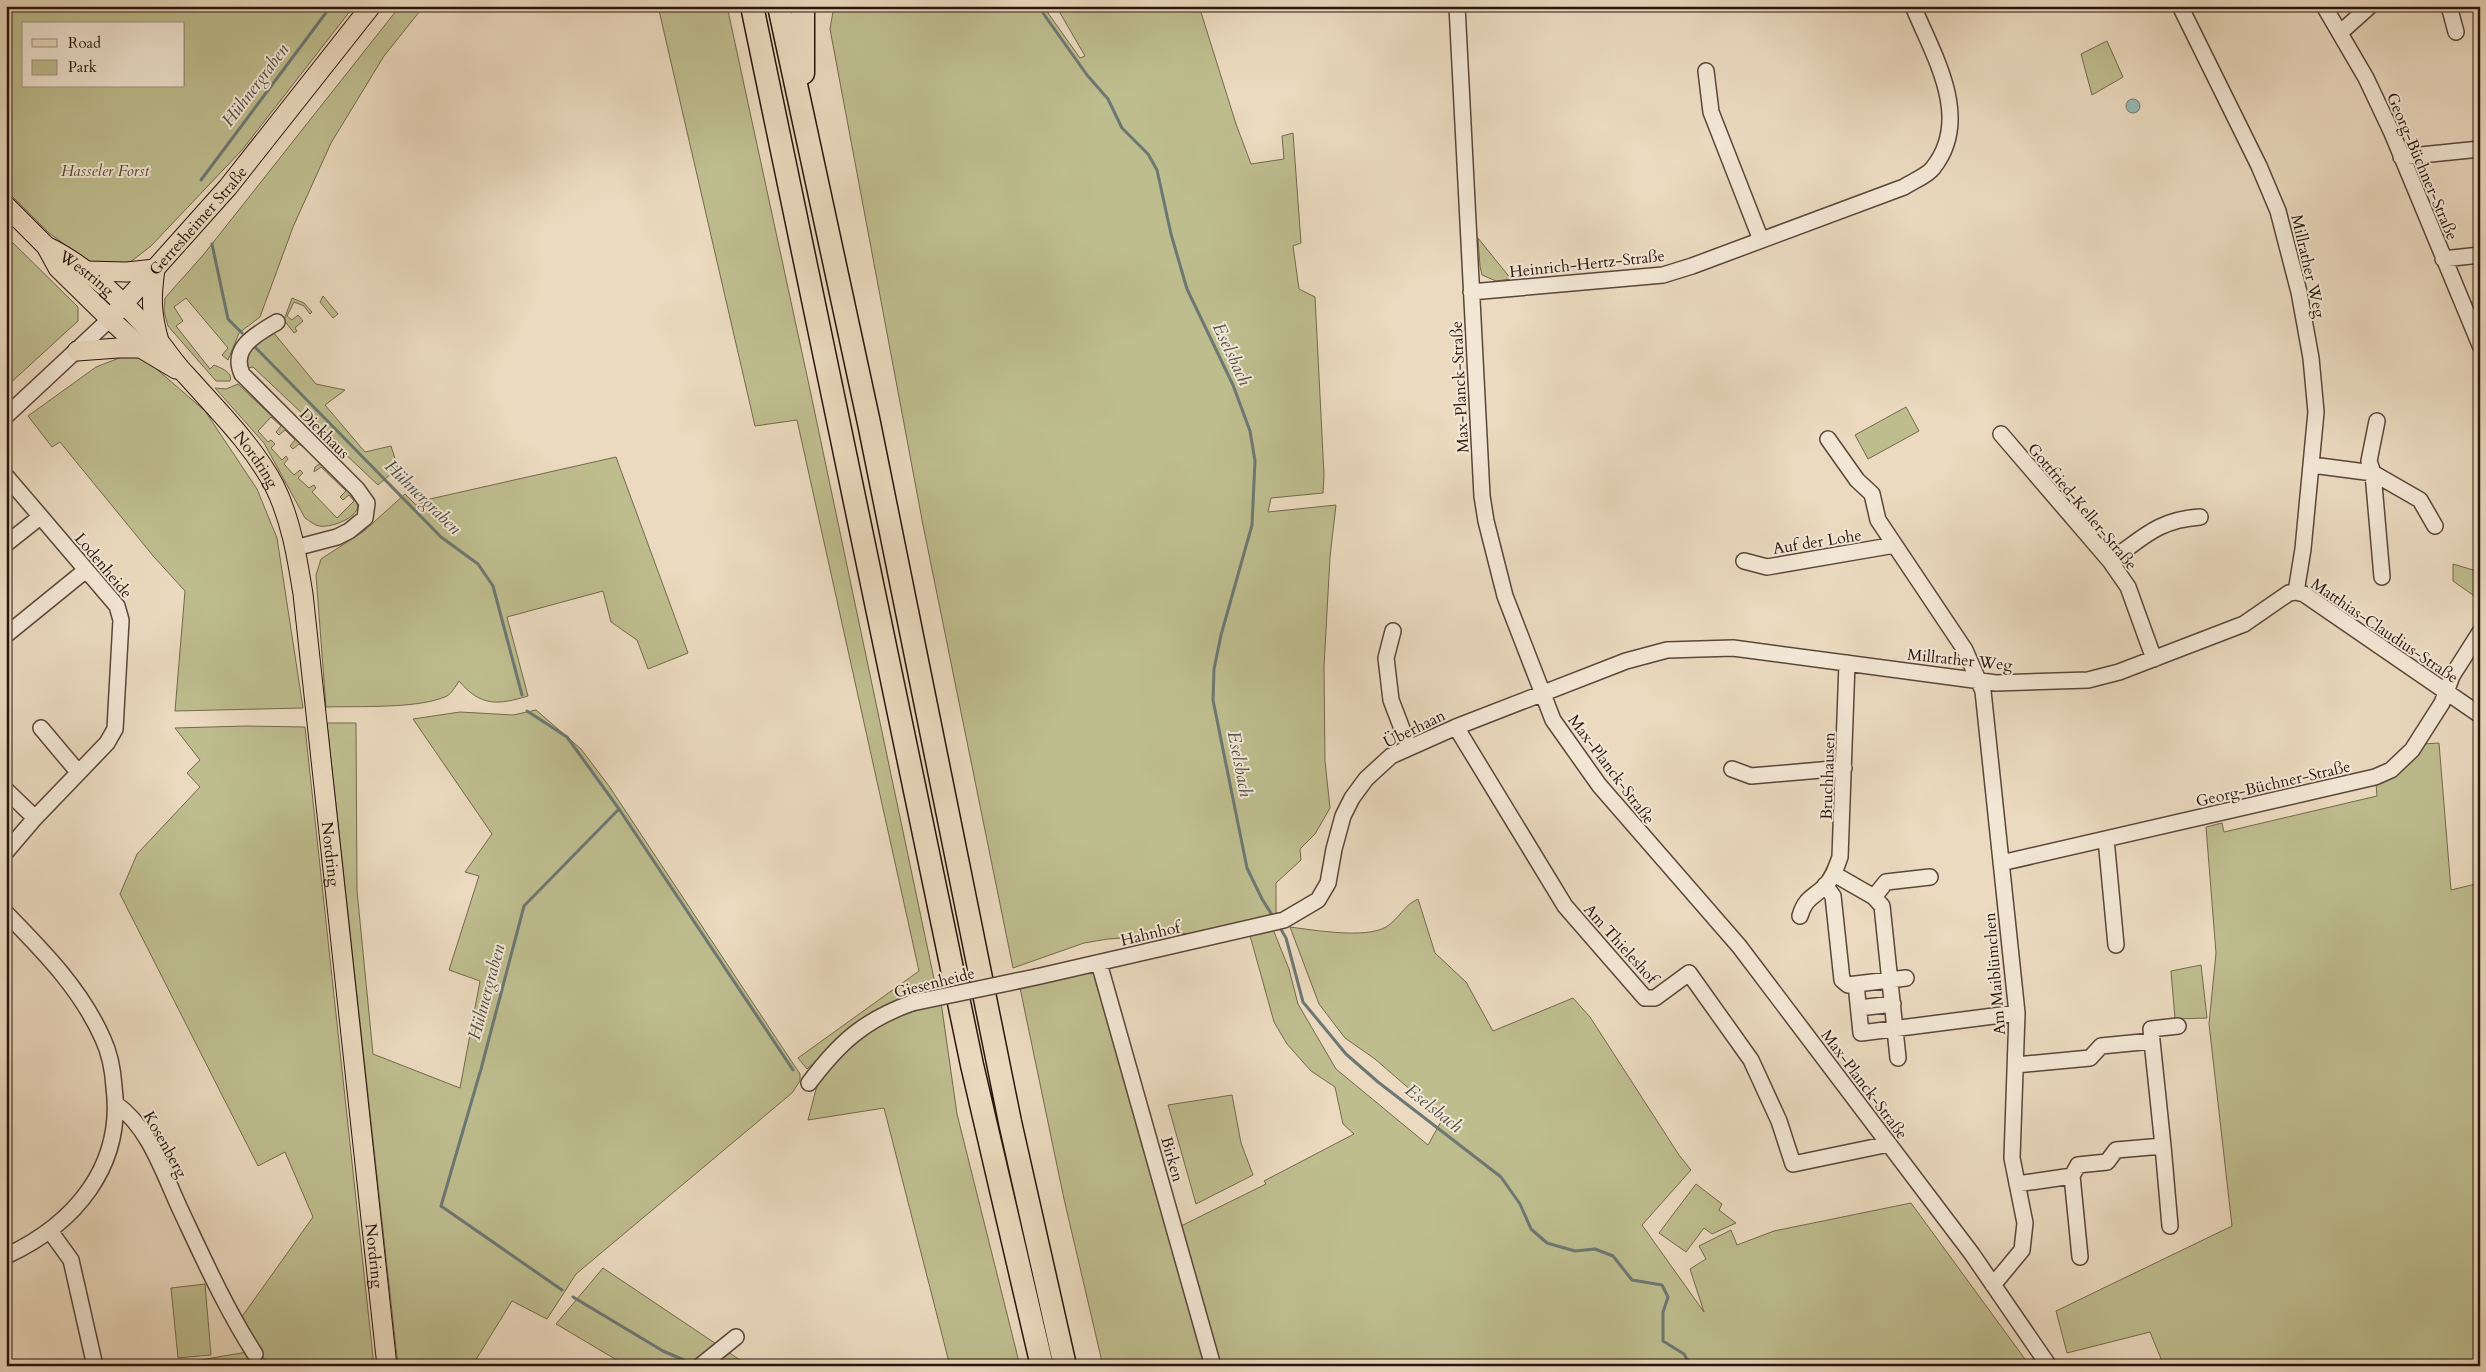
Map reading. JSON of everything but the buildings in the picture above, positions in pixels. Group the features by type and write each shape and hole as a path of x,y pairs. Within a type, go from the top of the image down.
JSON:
{"highway":[{"path":"741,6 771,101"},
{"path":"752,6 974,1075 1042,1366"},
{"path":"779,6 869,423 1008,1112 1065,1366"},
{"path":"803,6 805,131"}],"main road":[{"name":"Gerresheimer Straße","path":"110,319 228,187 371,6"},
{"name":"Westring","path":"6,206 46,246 58,268 110,319"},
{"name":"Westring","path":"46,246 66,256 85,270 123,305"},
{"path":"85,270 127,272 155,269 151,299 153,318 160,342"},
{"name":"Nordring","path":"123,305 160,342 186,375 244,440 265,470 283,506 295,548 307,629 387,1366"},
{"name":"Nordring","path":"110,319 141,348 186,375"},
{"path":"76,351 141,348"}],"street":[{"name":"Max-Planck-Straße","path":"1457,6 1482,496 1486,521 1512,617 1553,720 1599,785 1739,946 1994,1285 2049,1366"},
{"name":"Heinrich-Hertz-Straße","path":"1471,292 1654,276 1692,266 1904,187 1932,169 1942,154 1948,136 1951,116 1950,96 1913,6"},
{"name":"Millrather Weg","path":"1542,694 1626,661 1667,650 1733,648 1996,683 2088,680 2105,677 2154,660 2244,624 2289,593 2296,592 2303,549 2312,465 2315,383 2301,301 2288,242 2278,211 2259,166 2180,6"},
{"name":"Georg-Büchner-Straße","path":"2324,6 2341,32 2366,78 2480,345"},
{"path":"2341,32 2370,6"},
{"path":"2449,6 2456,32"},
{"path":"1706,72 1711,112 1761,240"},
{"path":"2400,157 2480,149"},
{"path":"2443,259 2480,255"},
{"name":"Gerresheimer Straße","path":"6,416 110,319"},
{"name":"Diekhaus","path":"277,322 250,339 242,349 238,356 242,374 357,489 367,503 368,511 365,518 349,531 295,548"},
{"path":"2377,421 2369,461 2373,473 2382,577"},
{"name":"Gottfried-Keller-Straße","path":"2001,434 2110,561 2128,587 2154,660"},
{"name":"Am Maiblümchen","path":"1828,439 1857,480 1872,494 1878,520 1965,650 1984,691 2017,1013 2012,1158 2024,1223 2022,1250 1994,1285"},
{"path":"2312,465 2373,473 2420,500 2435,526"},
{"name":"Lodenheide","path":"6,476 117,606 121,620 115,729 107,743 35,818 6,852"},
{"path":"6,544 40,517"},
{"path":"2110,561 2162,524 2178,518 2200,517"},
{"name":"Auf der Lohe","path":"1744,561 1767,567 1895,545"},
{"path":"6,635 86,570"},
{"name":"Matthias-Claudius-Straße","path":"2296,592 2304,594 2480,715"},
{"path":"1393,631 1386,658 1391,700 1409,747"},
{"name":"Georg-Büchner-Straße","path":"2001,863 2375,777 2391,770 2412,750 2442,704 2452,676 2480,632"},
{"name":"Bruchhausen","path":"1830,880 1842,840 1847,663"},
{"name":"Überhaan","path":"1278,922 1318,900 1328,884 1334,849 1343,816 1352,798 1378,767 1392,756 1409,747 1542,694"},
{"name":"Am Thieleshof","path":"1456,727 1565,906 1645,998 1655,998 1689,973 1752,1060 1779,1122 1794,1164 1888,1144"},
{"path":"41,728 78,772"},
{"path":"1732,769 1752,776 1844,768"},
{"path":"6,790 35,818"},
{"path":"2106,840 2116,945"},
{"path":"1874,897 1886,882 1930,877"},
{"path":"1830,880 1874,897 1882,906 1898,1058"},
{"path":"1800,916 1803,904 1830,880"},
{"path":"1830,880 1842,980 1848,985 1906,978"},
{"path":"6,913 65,977 94,1023 110,1058 116,1104 116,1125 108,1155 100,1172 77,1207 50,1230 6,1256"},
{"name":"Hahnhof","path":"1036,976 1278,922"},
{"name":"Birken","path":"1099,963 1213,1366"},
{"name":"Giesenheide","path":"809,1083 850,1036 870,1020 912,1003 1036,976"},
{"path":"1856,984 1862,1033 2017,1013"},
{"path":"1859,1008 1893,1004"},
{"path":"2170,1226 2151,1029 2178,1026"},
{"path":"2016,1065 2090,1058 2101,1046 2152,1041"},
{"name":"Kosenberg","path":"116,1104 129,1113 147,1140 231,1316 255,1354"},
{"path":"2080,1257 2072,1176 2078,1165 2107,1162 2116,1150 2163,1146"},
{"path":"2017,1184 2072,1176"},
{"path":"50,1230 71,1260 95,1366"},
{"path":"700,1366 736,1337"}],"green space":[{"name":"Hasseler Forst","path":"6,6 354,6 242,150 151,246 129,263 89,263 48,232 6,190"},
{"path":"400,6 424,6 384,56 331,143 293,227 260,317 239,333 228,360 222,355 228,348 186,298 174,307 183,321 176,326 210,369 214,365 230,375 230,381 216,381 168,326 164,311 165,298 204,254"},
{"path":"658,6 727,6 937,993 876,1010 807,1069 798,1058 919,971 797,420 755,426"},
{"path":"834,6 1043,6 1080,58 1085,56 1056,6 1199,6 1236,124 1251,164 1284,159 1282,136 1293,133 1301,243 1293,246 1299,289 1315,297 1324,475 1323,493 1271,498 1268,512 1336,505 1330,557 1324,667 1325,761 1330,808 1315,834 1300,849 1301,860 1276,883 1276,918 1206,932 1108,939 1084,943 1013,968 923,525 830,29"},
{"path":"2107,41 2123,77 2092,95 2081,54"},
{"path":"6,236 78,307 78,321 6,387"},
{"path":"1478,238 1511,279 1496,281 1482,275"},
{"path":"323,296 338,314 333,318 320,302"},
{"path":"292,298 304,303 312,312 310,314 304,306 294,302 287,316 292,320 298,315 303,321 295,328 297,331 294,333 284,320"},
{"path":"273,332 316,384 345,390 325,405 365,452 391,446 398,468 378,485 253,367 248,368 247,362 251,351"},
{"path":"123,351 145,359 205,411 257,489 277,538 303,708 175,711 185,591 154,557 60,442 52,447 28,416 96,367 122,357"},
{"path":"238,384 306,449 299,444 293,449 290,446 295,440 285,430 279,435 276,432 281,426 271,417 258,431 268,442 271,440 275,444 271,448 282,460 286,456 288,459 284,464 294,475 300,470 303,473 298,478 309,488 314,485 316,488 312,492 337,518 354,501 349,495 343,500 340,497 346,491 321,467 314,472 315,467 321,463 357,499 356,511 350,517 340,523 329,526 315,525 305,518 264,443 215,388 226,389"},
{"path":"1906,407 1919,431 1868,459 1855,435"},
{"path":"616,457 688,653 648,669 637,640 611,622 603,591 507,617 528,696 508,701 490,702 475,696 459,681 447,696 421,703 388,706 326,707 316,575 321,559 364,531 405,494 416,505 430,499"},
{"path":"2453,564 2480,572 2480,600 2453,581"},
{"path":"536,710 581,749 609,786 800,1074 800,1081 792,1093 576,1274 547,1319 512,1301 472,1366 398,1366 327,723 356,723 357,891 373,1054 460,1088 480,981 449,970 479,876 465,872 492,834 413,719 460,712 513,715"},
{"path":"305,727 374,1366 270,1366 264,1359 241,1318 313,1217 285,1152 258,1166 120,894 137,854 200,787 187,773 200,760 175,728"},
{"path":"2439,743 2451,890 2480,883 2480,1366 2164,1366 2150,1332 2067,1353 2056,1311 2232,1226 2209,1024 2216,953 2206,827 2222,823 2224,832 2377,796 2376,784 2391,778 2404,769 2423,744"},
{"path":"1418,899 1435,953 1466,982 1493,1031 1573,998 1590,1017 1679,1155 1691,1170 1642,1225 1704,1312 1690,1269 1706,1259 1699,1246 1731,1230 1737,1245 1774,1231 1911,1203 2030,1366 1221,1366 1179,1227 1266,1184 1264,1181 1354,1134 1343,1124 1335,1087 1311,1071 1287,1044 1274,1022 1249,932 1272,927 1289,969 1298,1004 1336,1069 1428,1145 1443,1118 1375,1059 1345,1038 1319,1004 1290,927 1339,933 1377,931 1391,924 1409,905"},
{"path":"2201,965 2207,1018 2175,1019 2171,971"},
{"path":"1089,970 1099,977 1209,1366 1103,1366 1064,1199 1019,983"},
{"path":"941,1002 957,1114 1020,1366 950,1366 884,1108 808,1120 819,1078 856,1040 902,1011"},
{"path":"1232,1095 1241,1143 1253,1175 1196,1204 1168,1105"},
{"path":"1696,1184 1722,1204 1719,1210 1736,1223 1712,1234 1704,1228 1686,1252 1659,1233"},
{"path":"603,1268 749,1366 627,1366 556,1324"},
{"path":"205,1284 211,1355 178,1358 171,1288"},
{"path":"247,1352 258,1366 165,1366"}],"water":[{"path":"2130,99 2136,99 2140,106 2136,113 2130,113 2126,109 2126,103"}],"waterway":[{"name":"Hühnergraben","path":"201,180 331,6"},
{"name":"Eselsbach","path":"1038,6 1087,75 1108,99 1122,128 1148,154 1157,170 1171,234 1187,289 1233,385 1250,431 1255,461 1252,525 1221,635 1214,669 1213,700 1247,868 1262,899 1274,918"},
{"name":"Hühnergraben","path":"212,244 228,319 242,333"},
{"name":"Hühnergraben","path":"255,347 441,537 478,564 493,586 522,695"},
{"name":"Hühnergraben","path":"527,711 567,737 619,809 524,906 481,1069 441,1206 562,1290"},
{"path":"619,809 793,1070"},
{"name":"Eselsbach","path":"1279,926 1286,938 1303,1002 1346,1054 1378,1082 1501,1177 1520,1204 1531,1229 1547,1243 1575,1251 1595,1249 1613,1256 1632,1280 1662,1285 1668,1297 1663,1312 1663,1341 1684,1354 1691,1366"},
{"name":"Hühnergraben","path":"573,1297 663,1351 684,1360"}]}
